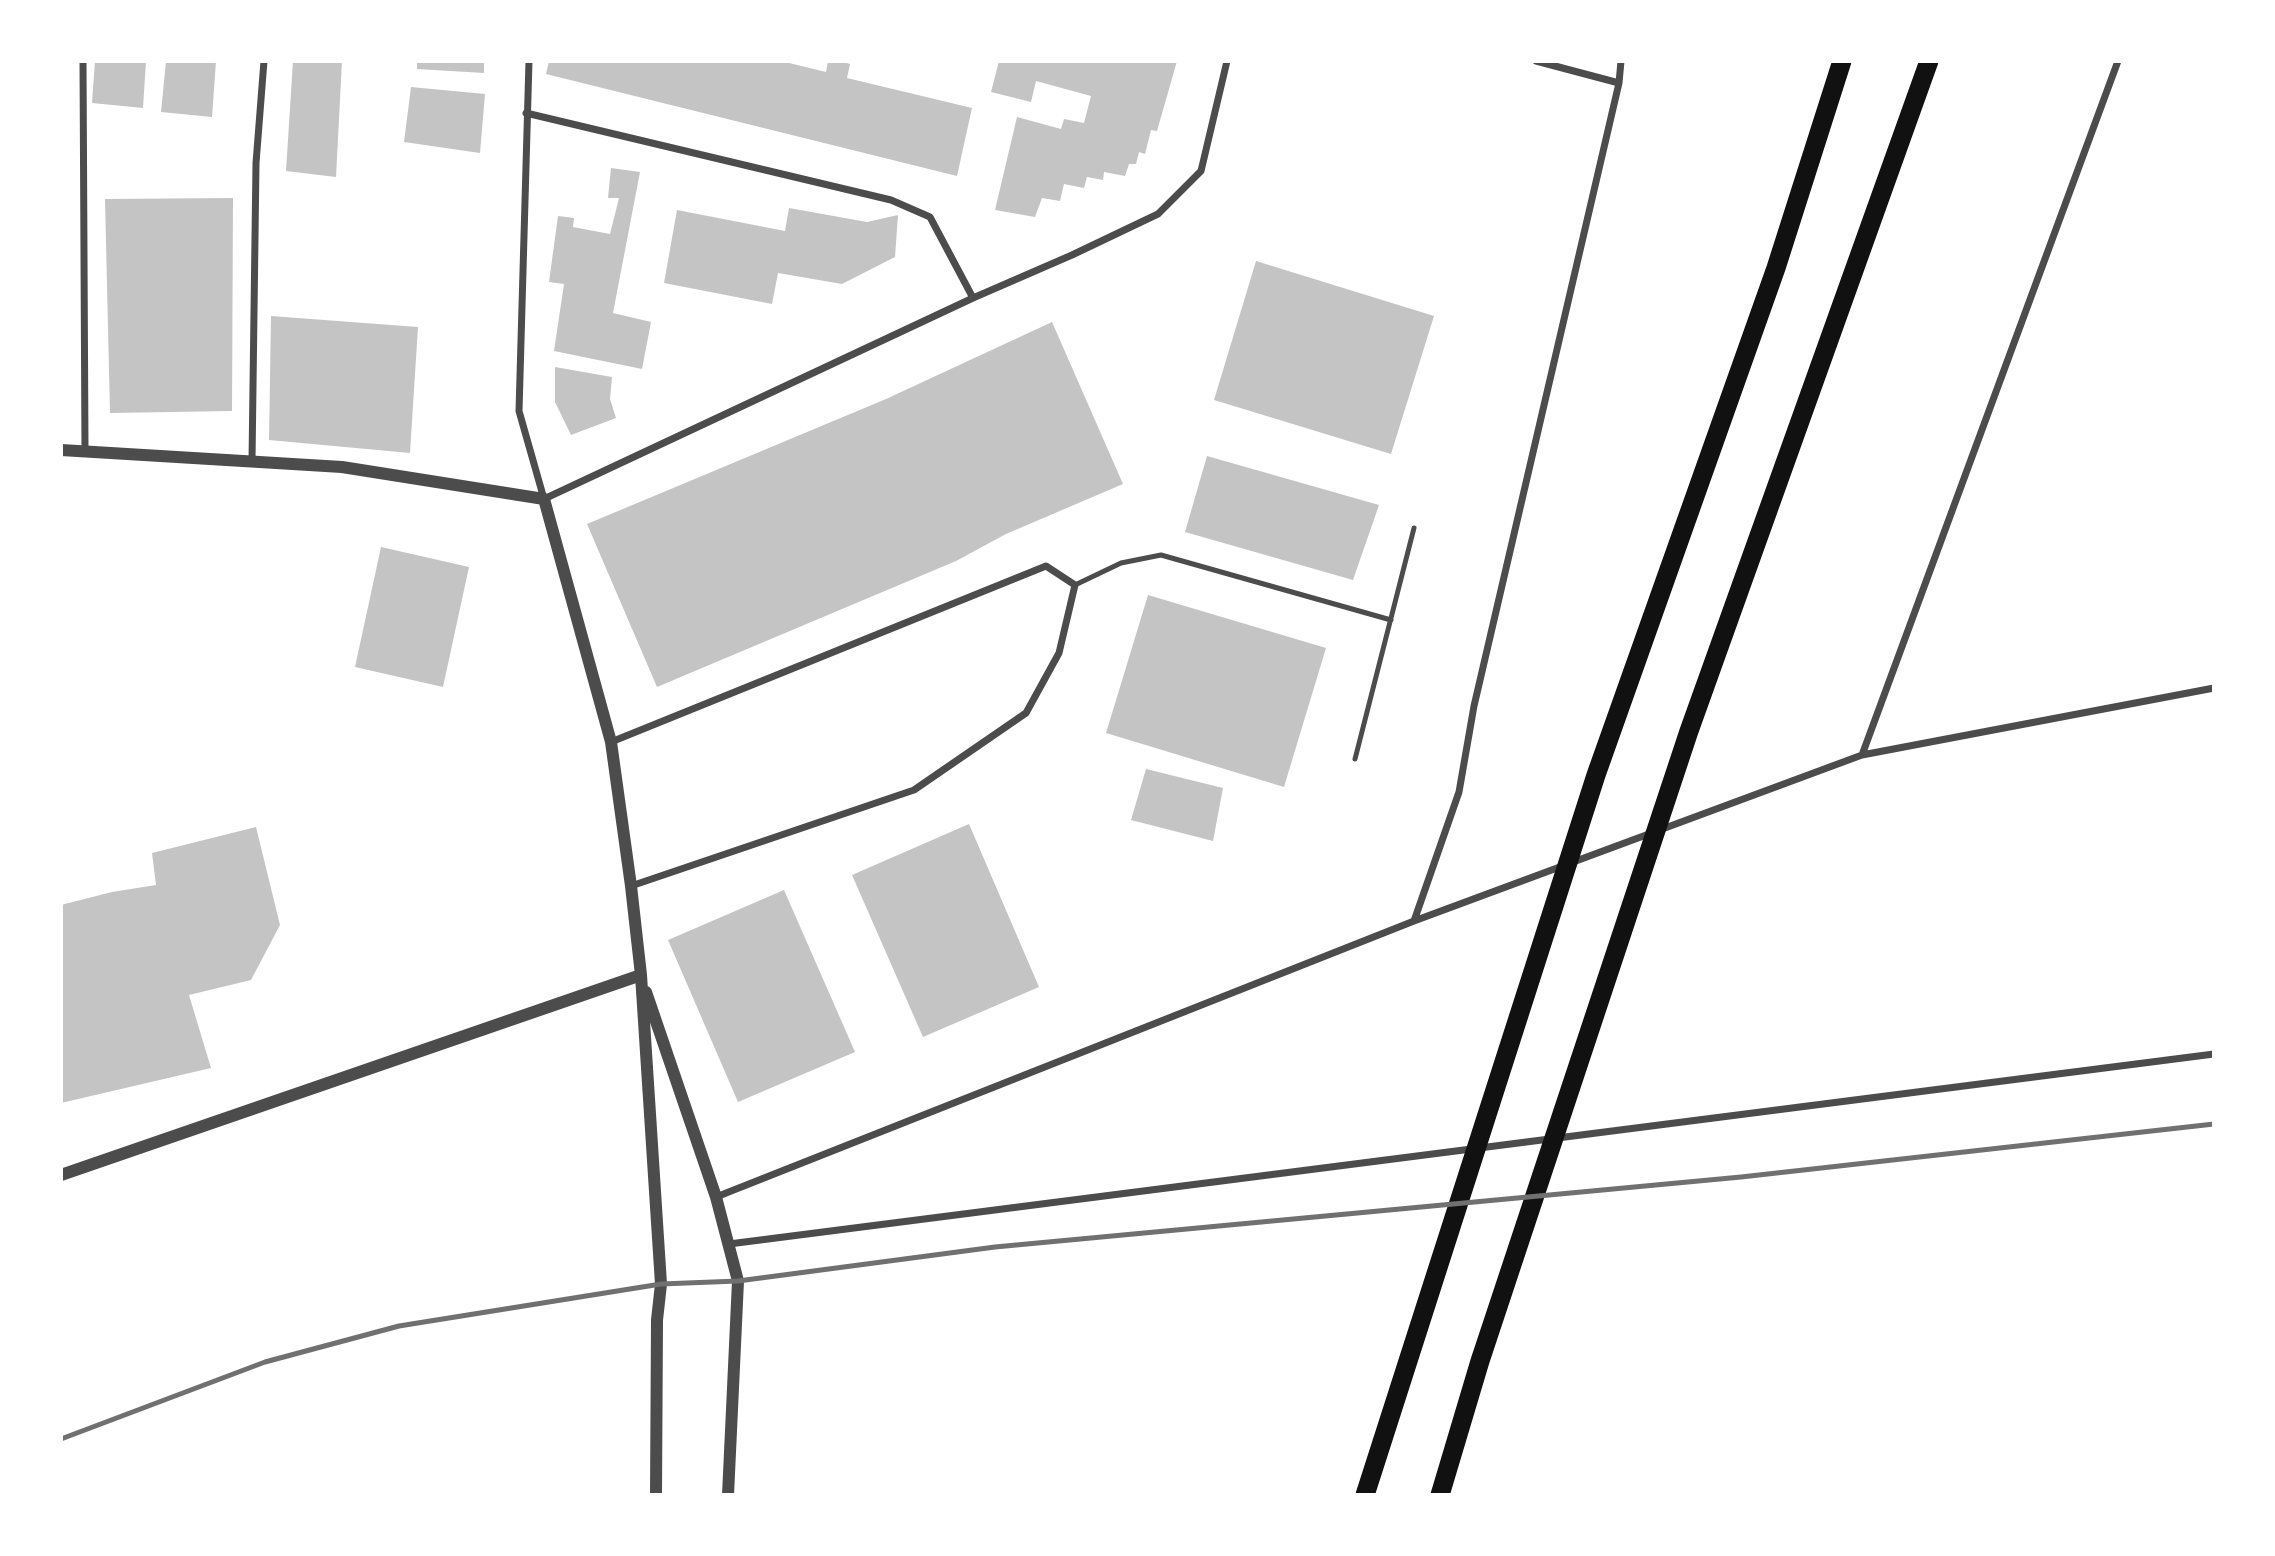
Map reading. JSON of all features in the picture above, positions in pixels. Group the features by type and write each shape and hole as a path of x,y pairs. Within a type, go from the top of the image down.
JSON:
{"highway":[{"path":"1365,1495 1596,775 1776,268 1842,61"},
{"path":"1440,1495 1480,1361 1689,731 1929,61"}],"street":[{"path":"83,61 85,450"},
{"path":"252,461 256,163 264,61"},
{"path":"528,61 519,411 611,742 631,886 641,975 661,1284 656,1320 656,1495"},
{"path":"61,450 342,467 544,499 1158,214 1201,171 1227,61"},
{"path":"1536,61 1619,83"},
{"path":"1414,921 1459,792 1477,693 1619,83 1621,61"},
{"path":"1862,755 2118,61"},
{"path":"526,113 891,200 930,217 973,298"},
{"path":"611,742 1046,566 1075,585 1059,653 1026,713 914,790 631,886"},
{"path":"716,1197 1414,921 1862,755 2214,688"},
{"path":"61,1175 641,975"},
{"path":"641,975 716,1197 738,1281 728,1495"},
{"path":"729,1244 2214,1054"}],"lane":[{"path":"1354,759 1414,528"},
{"path":"1075,585 1121,563 1161,555 1391,620"}],"building":[{"path":"95,61 146,61 143,108 92,103"},
{"path":"166,61 216,61 212,117 161,112"},
{"path":"293,61 342,61 336,177 286,171"},
{"path":"417,61 484,61 484,73 417,69"},
{"path":"549,61 781,61 826,72 828,61 840,61 850,64 847,78 972,108 957,176 546,74"},
{"path":"999,61 1177,61 1157,131 1151,130 1145,154 1139,152 1136,164 1129,164 1125,176 1104,172 1103,180 1087,177 1084,188 1064,184 1060,201 1042,198 1035,217 995,210 1017,117 1061,129 1064,119 1084,123 1091,96 1036,81 1031,102 991,92"},
{"path":"411,87 485,94 480,153 404,142"},
{"path":"611,168 640,172 613,313 651,322 642,369 554,351 564,284 549,282 558,216 574,218 573,227 610,234 619,198 608,198"},
{"path":"233,198 232,411 110,413 105,199"},
{"path":"789,208 867,222 898,215 895,257 842,284 778,273 772,304 664,283 677,210 785,231"},
{"path":"1256,261 1434,316 1391,454 1214,400"},
{"path":"271,316 418,327 410,453 269,440"},
{"path":"1052,322 1123,484 1006,534 956,561 657,687 587,524 886,399"},
{"path":"555,367 612,377 610,399 616,418 571,435 555,402"},
{"path":"1207,456 1379,505 1353,580 1185,532"},
{"path":"381,547 469,567 443,687 355,667"},
{"path":"1148,595 1326,648 1284,787 1106,733"},
{"path":"1146,769 1223,788 1213,841 1131,820"},
{"path":"969,824 1039,987 923,1037 852,875"},
{"path":"256,827 280,925 251,980 189,995 211,1068 61,1103 61,905 112,892 156,885 152,853"},
{"path":"784,890 855,1052 738,1102 668,940"}],"railway":[{"path":"61,1439 265,1362 399,1326 661,1284 738,1281 995,1247 1741,1177 2214,1124"}]}
